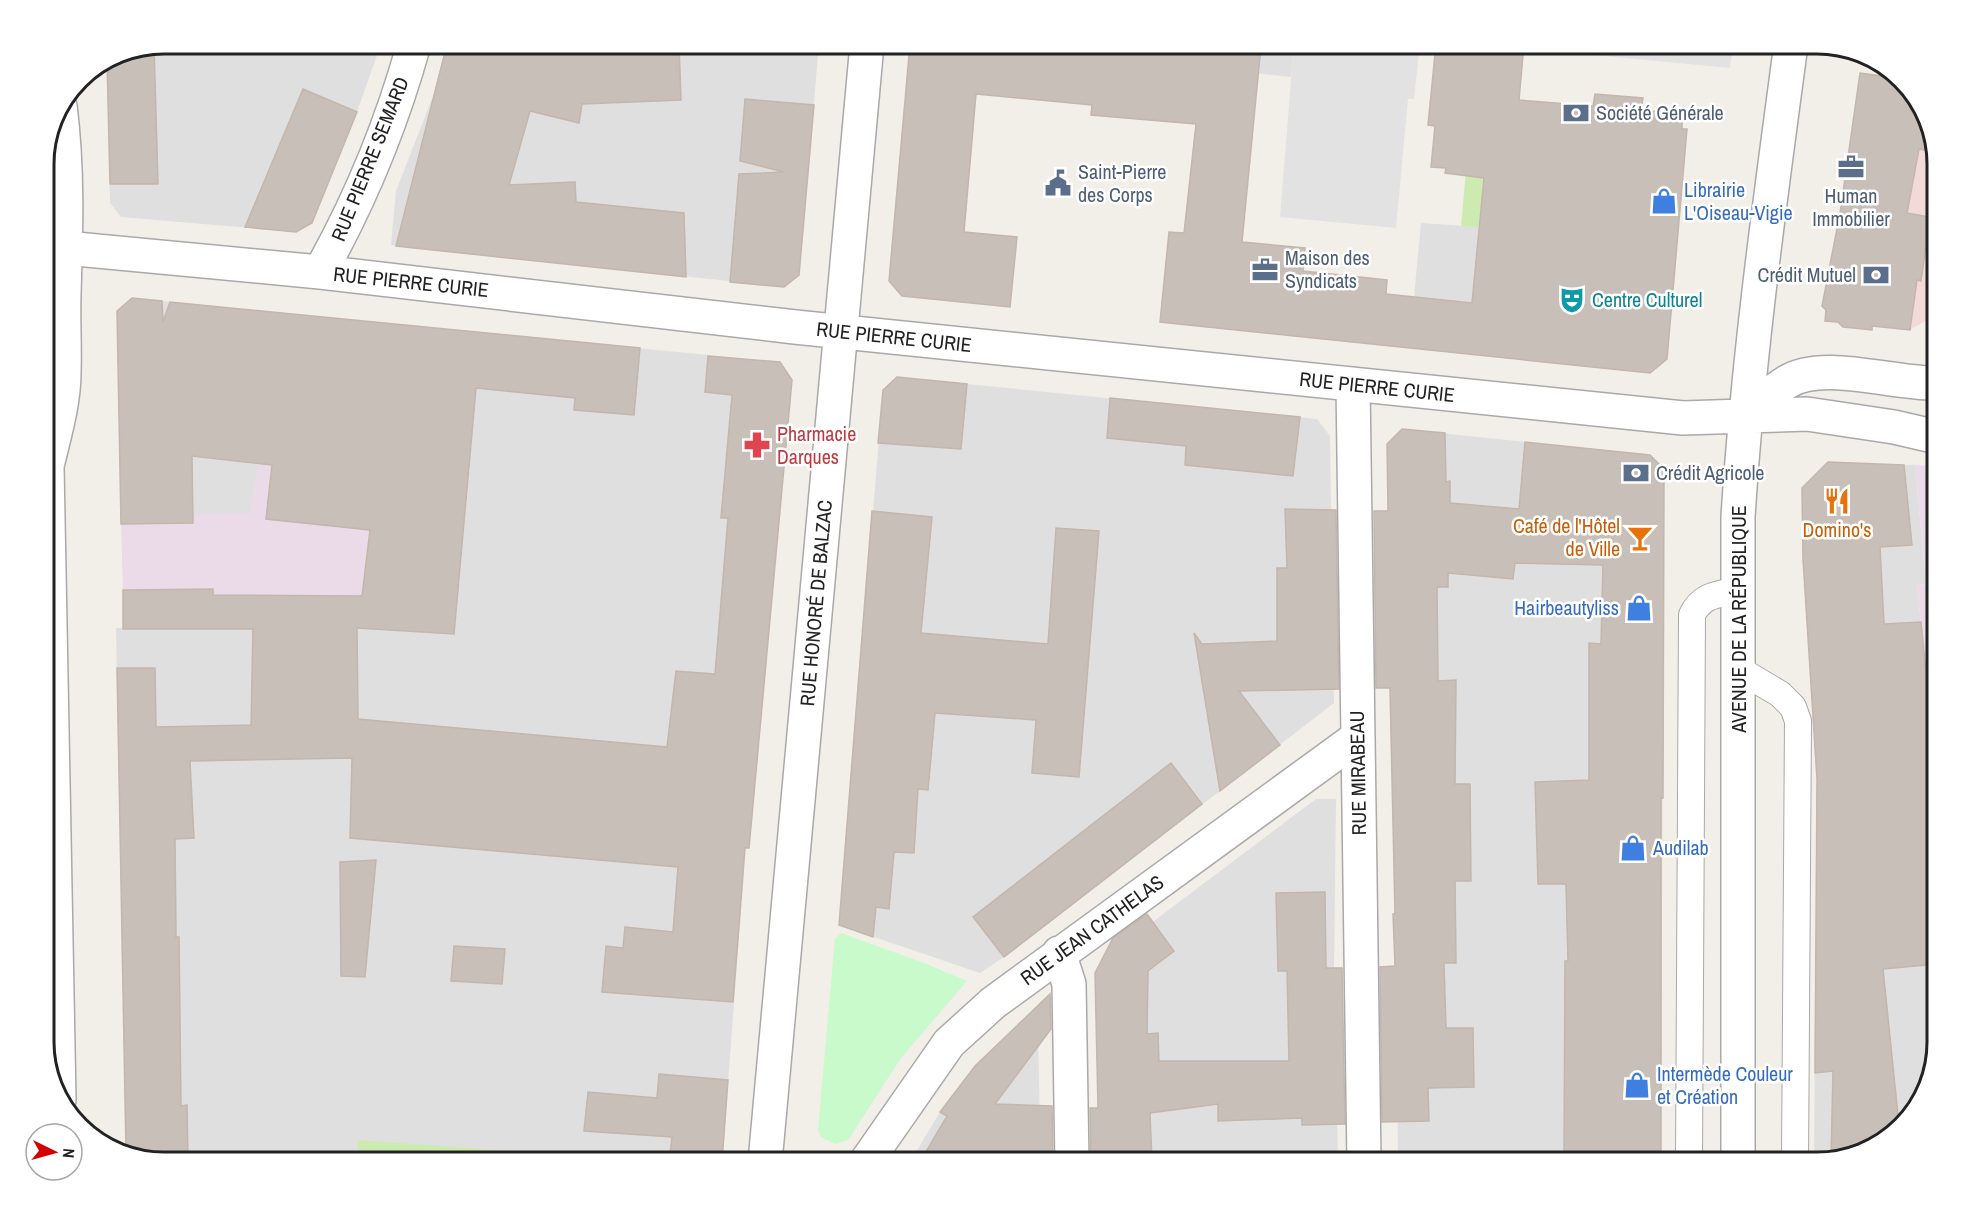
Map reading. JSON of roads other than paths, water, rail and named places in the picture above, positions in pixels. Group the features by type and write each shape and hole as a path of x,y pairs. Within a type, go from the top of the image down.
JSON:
{"street":[{"name":"RUE PIERRE SEMARD","path":"320,272 337,243 365,180 396,105 411,54"},
{"name":"RUE HONORÉ DE BALZAC","path":"766,1152 866,54"},
{"name":"AVENUE DE LA RÉPUBLIQUE","path":"1738,1152 1738,517 1744,416 1790,54"},
{"path":"54,433 58,421 64,374 63,330 55,247 66,159 62,122"},
{"name":"RUE PIERRE CURIE","path":"55,247 320,272 841,331 1683,418 1807,414 1927,435"},
{"path":"1744,416 1789,380 1807,374 1821,372 1927,380"},
{"name":"RUE MIRABEAU","path":"1353,384 1364,1152"},
{"path":"1894,428 1927,388"},
{"name":"RUE JEAN CATHELAS","path":"874,1152 949,1043 993,1003 1358,736"},
{"path":"54,883 58,1072"},
{"path":"1059,953 1068,984 1072,1152"}],"lane":[{"path":"1689,1152 1692,615 1697,605 1704,599 1738,590"},
{"path":"1738,669 1780,694 1793,707 1798,721 1795,1152"}],"place":[{"name":"Société Générale","path":"1576,113"},
{"name":"Human Immobilier","path":"1851,167"},
{"name":"Saint-Pierre des Corps","path":"1058,183"},
{"name":"Librairie L'Oiseau-Vigie","path":"1664,201"},
{"name":"Maison des Syndicats","path":"1265,270"},
{"name":"Crédit Mutuel","path":"1876,275"},
{"name":"Centre Culturel","path":"1572,300"},
{"name":"Pharmacie Darques","path":"757,445"},
{"name":"Crédit Agricole","path":"1636,473"},
{"name":"Domino's","path":"1837,501"},
{"name":"Café de l'Hôtel de Ville","path":"1640,538"},
{"name":"Hairbeautyliss","path":"1639,608"},
{"name":"Audilab","path":"1633,848"},
{"name":"Intermède Couleur et Création","path":"1637,1085"}]}
